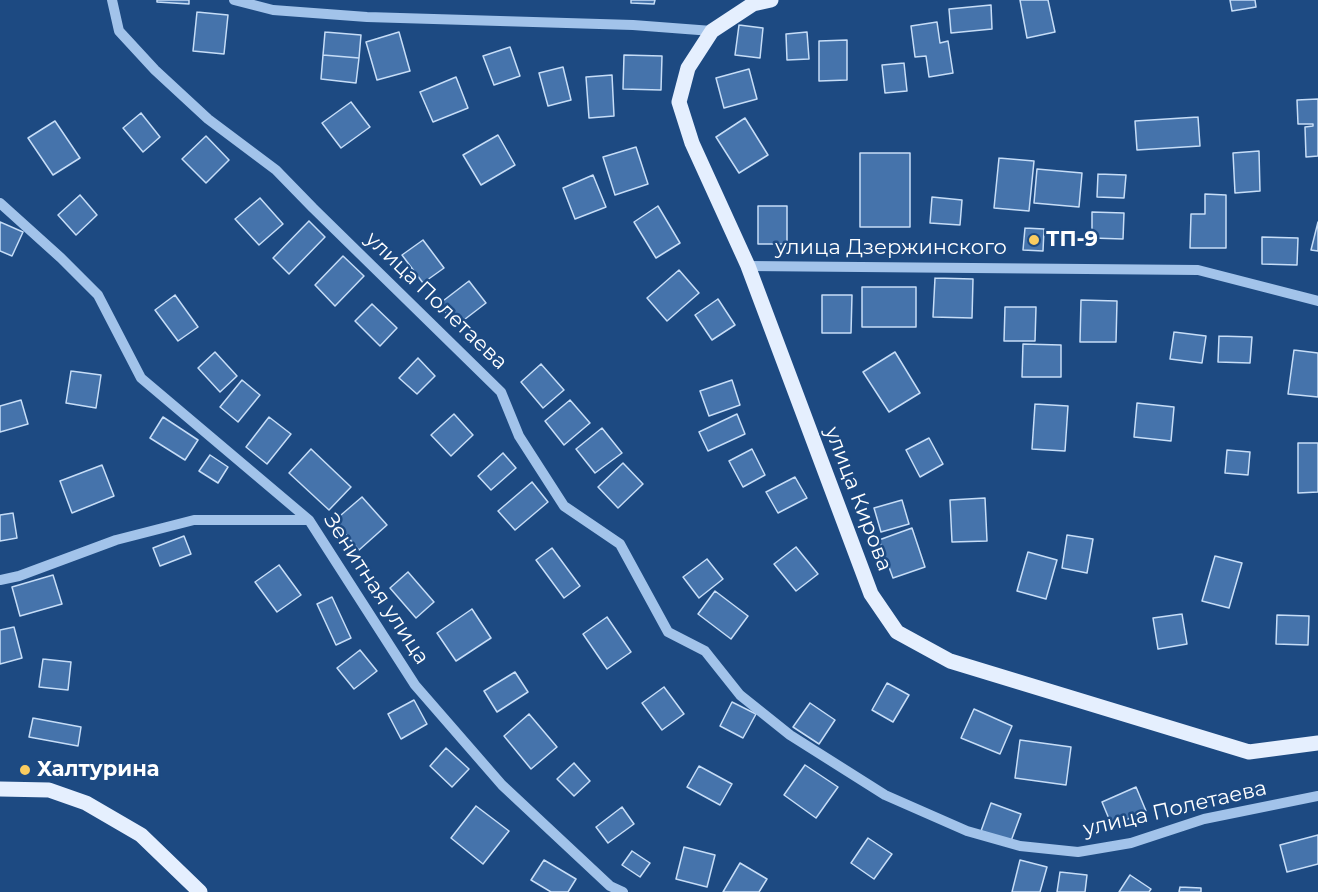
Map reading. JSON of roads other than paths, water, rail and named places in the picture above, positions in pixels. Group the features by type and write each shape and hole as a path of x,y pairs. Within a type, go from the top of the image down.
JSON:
{"main road":[{"name":"улица Кирова","path":"771,0 753,4 712,31 688,68 679,102 692,143 748,266 871,594 897,632 950,661 1249,752 1318,743"},
{"path":"0,789 49,790 86,803 141,835 200,892"}],"street":[{"name":"улица Полетаева","path":"112,0 119,31 155,70 208,119 276,170 501,392 519,436 564,506 620,544 668,632 705,651 740,695 790,735 885,795 967,831 1020,846 1078,852 1120,845 1204,819 1318,796"},
{"path":"234,0 273,10 367,17 611,24 712,31"},
{"name":"Зенитная улица","path":"0,203 98,295 141,378 309,520 415,685 502,785 610,886 623,892"},
{"name":"улица Дзержинского","path":"748,266 1198,270 1318,301"},
{"path":"0,580 19,576 116,540 194,520 309,520"}],"place":[{"name":"ТП-9","path":"1034,240"},
{"name":"Халтурина","path":"25,770"}]}
